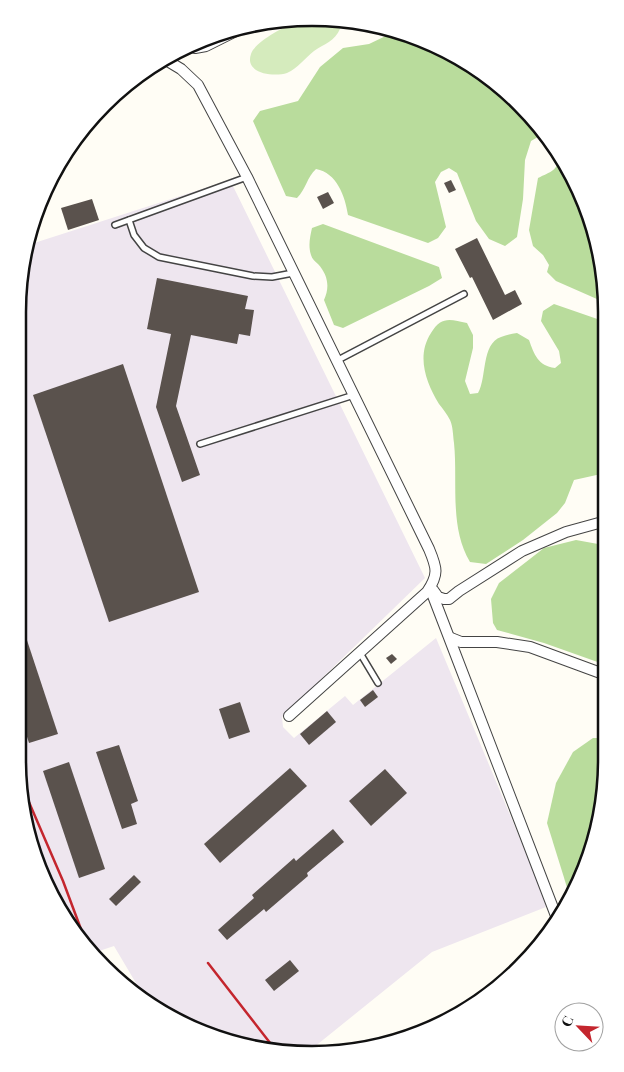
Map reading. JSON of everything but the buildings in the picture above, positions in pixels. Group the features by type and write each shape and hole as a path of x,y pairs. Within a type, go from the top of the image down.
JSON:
{"street":[{"path":"172,64 181,69 198,86 247,177 293,273 338,360 434,561 437,573 428,592 289,716"},
{"path":"430,588 438,596 449,599 522,551 566,532 598,523"},
{"path":"430,588 451,638 554,911"},
{"path":"451,638 461,642 497,642 530,647 598,672"}],"lane":[{"path":"115,225 247,177"},
{"path":"129,220 134,235 144,248 159,257 253,276 272,277 293,273"},
{"path":"338,360 464,294"},
{"path":"200,444 354,394"},
{"path":"360,652 378,683"}],"shaded area":[{"path":"230,180 425,578 282,717 283,727 294,738 345,696 353,705 436,638 541,889 546,907 432,952 316,1046 275,1043 220,1031 186,1016 153,998 139,987 114,946 100,951 85,934 65,903 41,852 32,816 26,760 26,312 29,275 35,243"}],"green space":[{"path":"312,26 340,29 332,39 314,51 291,71 275,75 261,73 252,66 250,61 251,54 257,45 283,28 293,27"},
{"path":"386,36 421,48 455,65 471,74 500,97 538,137 531,141 525,160 523,199 517,237 505,246 489,239 476,221 457,173 449,168 441,172 435,182 446,227 438,238 428,243 348,215 345,200 339,186 335,180 323,171 316,169 297,198 286,196 253,121 260,111 298,101 320,67 343,48 369,44"},
{"path":"557,165 568,186 583,220 592,256 597,299 556,281 547,272 549,265 543,255 533,246 529,230 538,178"},
{"path":"323,224 439,267 442,278 343,328 334,325 324,300 327,290 326,277 312,258 310,252 312,228"},
{"path":"554,304 598,319 598,475 574,480 565,503 557,513 523,540 486,564 470,562 463,548 457,519 452,425 430,387 424,369 424,351 431,333 442,321 451,320 467,323 473,335 473,348 465,381 470,394 478,393 490,347 503,336 517,333 529,340 541,362 544,365 555,368 561,363 559,351 541,321 543,311"},
{"path":"576,540 598,544 598,662 544,643 497,630 493,623 491,599 499,583 544,548"},
{"path":"593,738 598,738 597,779 592,816 583,852 567,888 547,823 556,783 573,752"}],"railway":[{"path":"30,805 63,881 80,928"},
{"path":"208,963 269,1042"}]}
